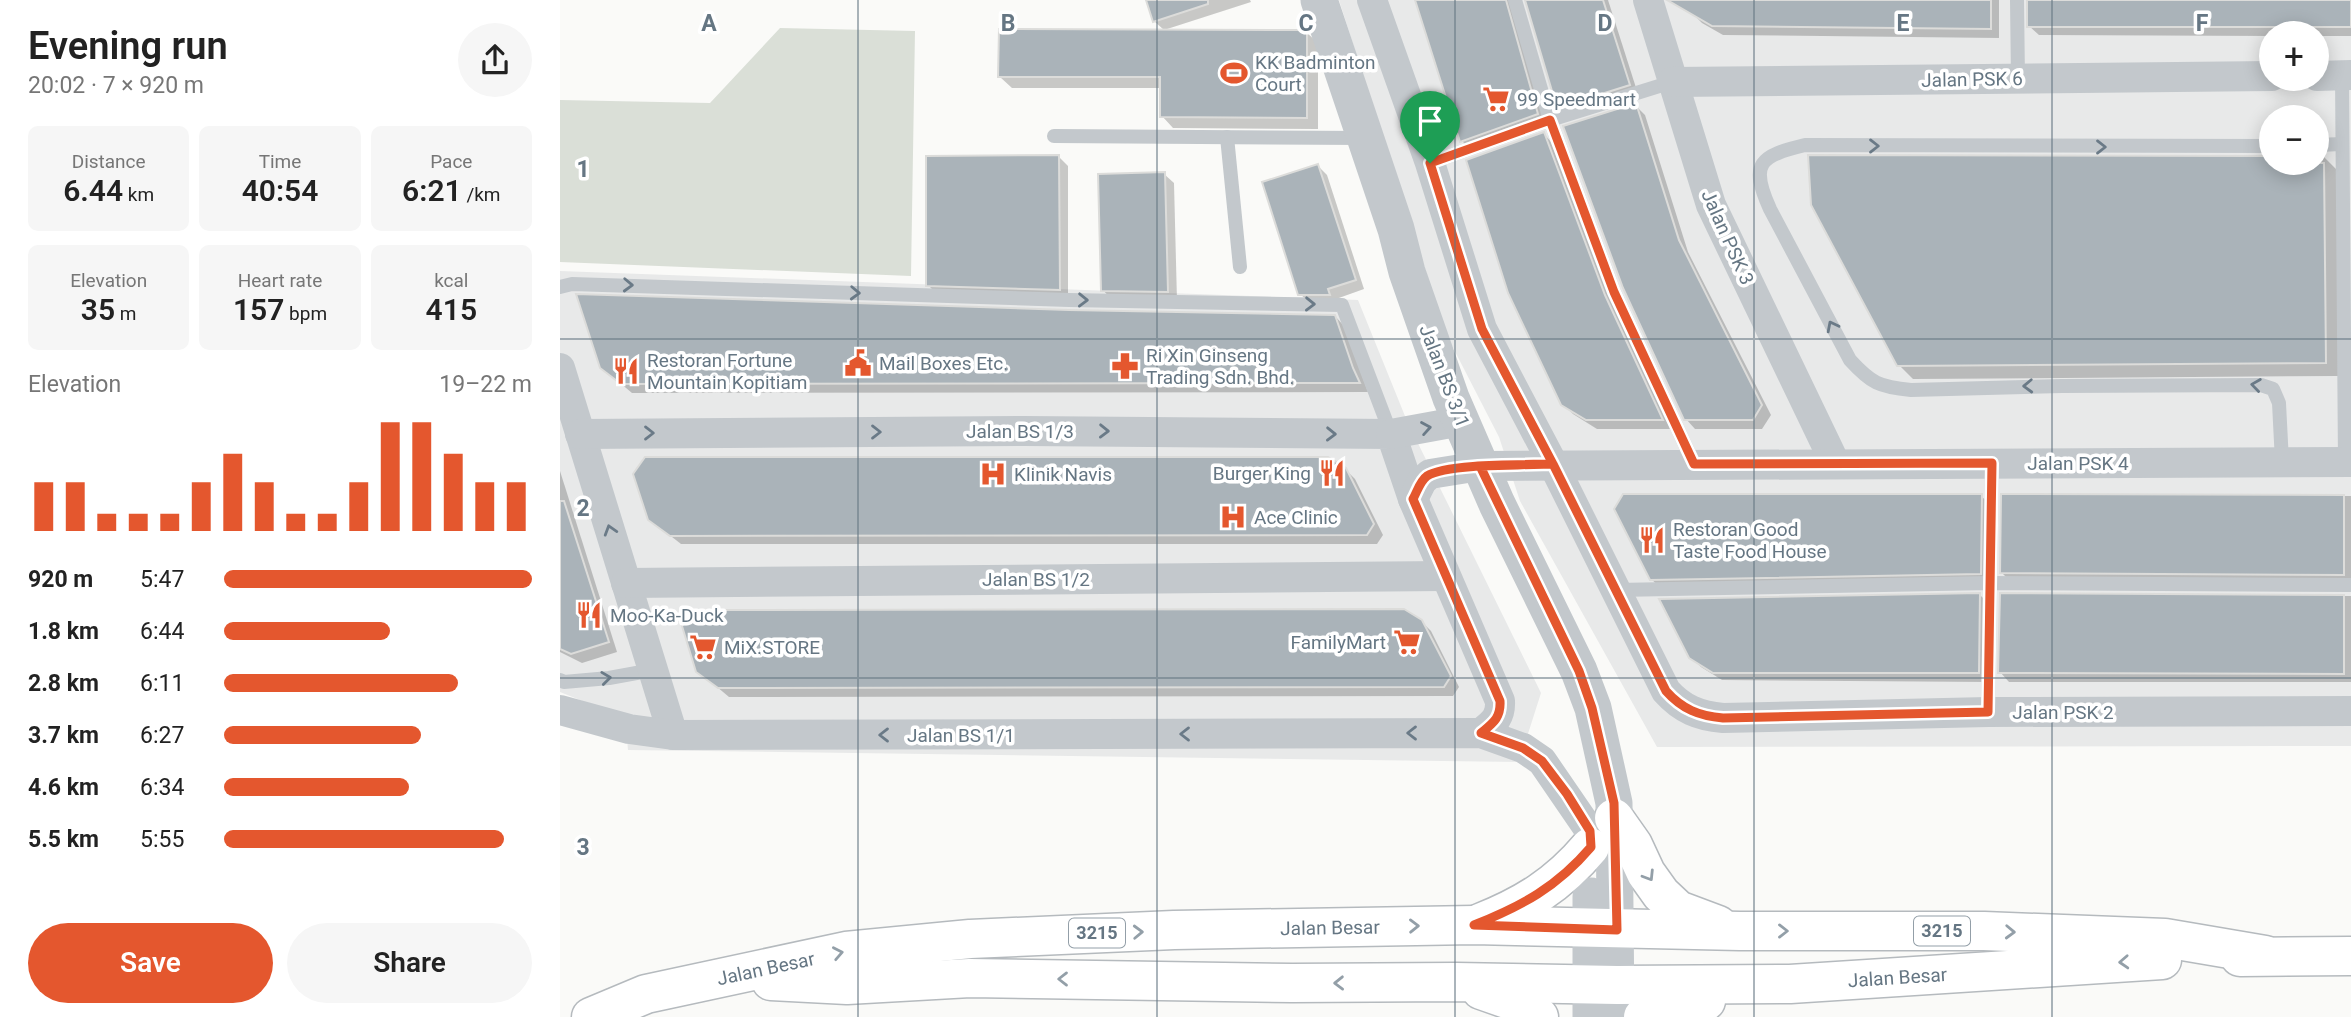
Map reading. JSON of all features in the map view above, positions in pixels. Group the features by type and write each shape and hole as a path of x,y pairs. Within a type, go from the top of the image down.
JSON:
{"main road":[{"path":"1474,925 1508,912 1555,883 1598,832 1633,845 1646,873 1661,894 1678,910 1740,932"},
{"name":"Jalan Besar","path":"723,978 846,951 970,939 1174,930 1474,925 1740,932 1984,931 2165,938 2265,955"},
{"name":"Jalan Besar","path":"723,978 847,985 970,978 1292,983 1456,982 1604,1001 1790,984 2115,963 2265,955 2351,956"},
{"name":"3215","path":"591,1017 646,994 723,978"},
{"path":"1456,982 1521,1004 1539,1017"},
{"path":"1643,1017 1653,1012 1790,984"}],"street":[{"name":"Jalan BS 3/1","path":"1319,0 1396,229 1407,271 1462,421 1480,466 1579,671 1592,708 1614,803 1598,832 1604,929 1604,1001"},
{"path":"1372,0 1430,163 1482,329 1616,590"},
{"name":"Jalan PSK 3","path":"1648,0 1711,205 1835,463"},
{"name":"Jalan PSK 6","path":"1672,82 2259,76"},
{"path":"560,368 673,736"},
{"name":"Jalan BS 1/3","path":"580,434 1025,431 1391,434 1462,421"},
{"path":"1391,434 1413,499 1500,701 1501,712 1497,721 1481,733"},
{"name":"Jalan PSK 4","path":"1413,499 1422,481 1430,474 1480,466 2348,462"},
{"name":"Jalan BS 1/2","path":"626,583 1446,576"},
{"name":"Jalan PSK 2","path":"1616,590 1666,691 1677,704 1692,712 1723,718 1988,712 2351,711"},
{"name":"Jalan BS 1/1","path":"560,710 629,729 673,736 1481,733 1523,748 1542,761 1598,832"}],"lane":[{"path":"1515,0 1550,120 1614,292 1694,464"},
{"path":"2017,0 2018,79"},
{"path":"2337,76 2342,144 2348,462"},
{"path":"1430,163 1550,120 1672,82"},
{"path":"1054,136 1365,138"},
{"path":"1227,137 1240,267"},
{"path":"2329,145 2342,144"},
{"path":"2259,146 1805,145 1766,157 1759,171 1760,188 1850,360 1867,379 1886,388 1911,390 2261,385 2273,389 2279,403 2282,462"},
{"path":"560,287 572,284 1069,300 1342,305 1391,434"},
{"path":"1988,712 1992,463"},
{"path":"1616,590 1990,583 2351,585"},
{"path":"560,680 564,682 609,678 653,670"}],"shaded area":[{"path":"1339,0 2351,0 2351,746 1657,747 1520,501 1499,437 1446,334"},
{"path":"780,28 915,31 911,276 560,262 560,100 710,103"},
{"path":"560,271 1358,300 1407,421 1541,693 1519,762 628,750 625,718 560,692"}],"building":[{"path":"1146,0 1208,0 1208,4 1153,22"},
{"path":"1415,0 1506,0 1538,114 1460,142"},
{"path":"1525,0 1603,0 1630,85 1557,108"},
{"path":"1667,0 1991,0 1991,29 1712,26"},
{"path":"2027,0 2351,0 2351,27 2329,27 2329,21 2259,21 2259,27 2027,27"},
{"name":"KK Badminton Court","path":"999,29 1307,30 1307,118 1160,117 1160,77 998,77"},
{"path":"1636,103 1679,240 1762,405 1753,420 1684,420 1623,288 1563,126"},
{"path":"1544,132 1605,295 1663,420 1586,420 1561,405 1508,293 1466,160"},
{"path":"1059,155 1060,290 926,286 926,156"},
{"path":"1808,155 2259,156 2259,175 2324,175 2326,363 1897,366 1811,205"},
{"path":"1318,164 1356,280 1328,289 1330,295 1298,295 1262,182"},
{"path":"1165,172 1168,292 1101,291 1098,174"},
{"path":"576,294 1069,310 1335,315 1360,383 621,384 600,368"},
{"path":"645,457 1328,457 1346,468 1374,524 1367,535 670,536 648,520 633,474"},
{"path":"1623,494 1982,494 1981,574 1650,580 1614,509"},
{"path":"2001,494 2344,495 2344,575 2000,573"},
{"path":"560,501 564,501 609,642 571,654 560,649"},
{"path":"1980,593 1979,673 1713,673 1689,658 1659,599"},
{"path":"2000,593 2344,595 2344,674 1998,673"},
{"path":"1404,609 1422,620 1451,676 1444,687 718,688 696,672 682,626 693,610"}],"place":[{"name":"KK Badminton Court","path":"1234,73"},
{"name":"99 Speedmart","path":"1496,99"},
{"name":"Mail Boxes Etc.","path":"858,363"},
{"name":"Ri Xin Ginseng Trading Sdn. Bhd.","path":"1125,366"},
{"name":"Restoran Fortune Mountain Kopitiam","path":"626,371"},
{"name":"Burger King","path":"1332,473"},
{"name":"Klinik Navis","path":"993,474"},
{"name":"Ace Clinic","path":"1233,517"},
{"name":"Restoran Good Taste Food House","path":"1652,540"},
{"name":"Moo-Ka-Duck","path":"589,615"},
{"name":"FamilyMart","path":"1407,642"},
{"name":"MiX.STORE","path":"703,647"}],"route":[{"path":"1430,163 1482,329 1553,464 1480,466 1430,474 1422,481 1413,499 1500,701 1501,712 1497,721 1481,733 1523,748 1542,761 1590,831 1591,847 1555,883 1508,912 1474,925 1617,930 1614,803 1592,708 1579,671 1480,466 1553,464 1666,691 1677,704 1692,712 1723,718 1988,712 1992,463 1694,464 1614,292 1550,120 1430,163"}]}
